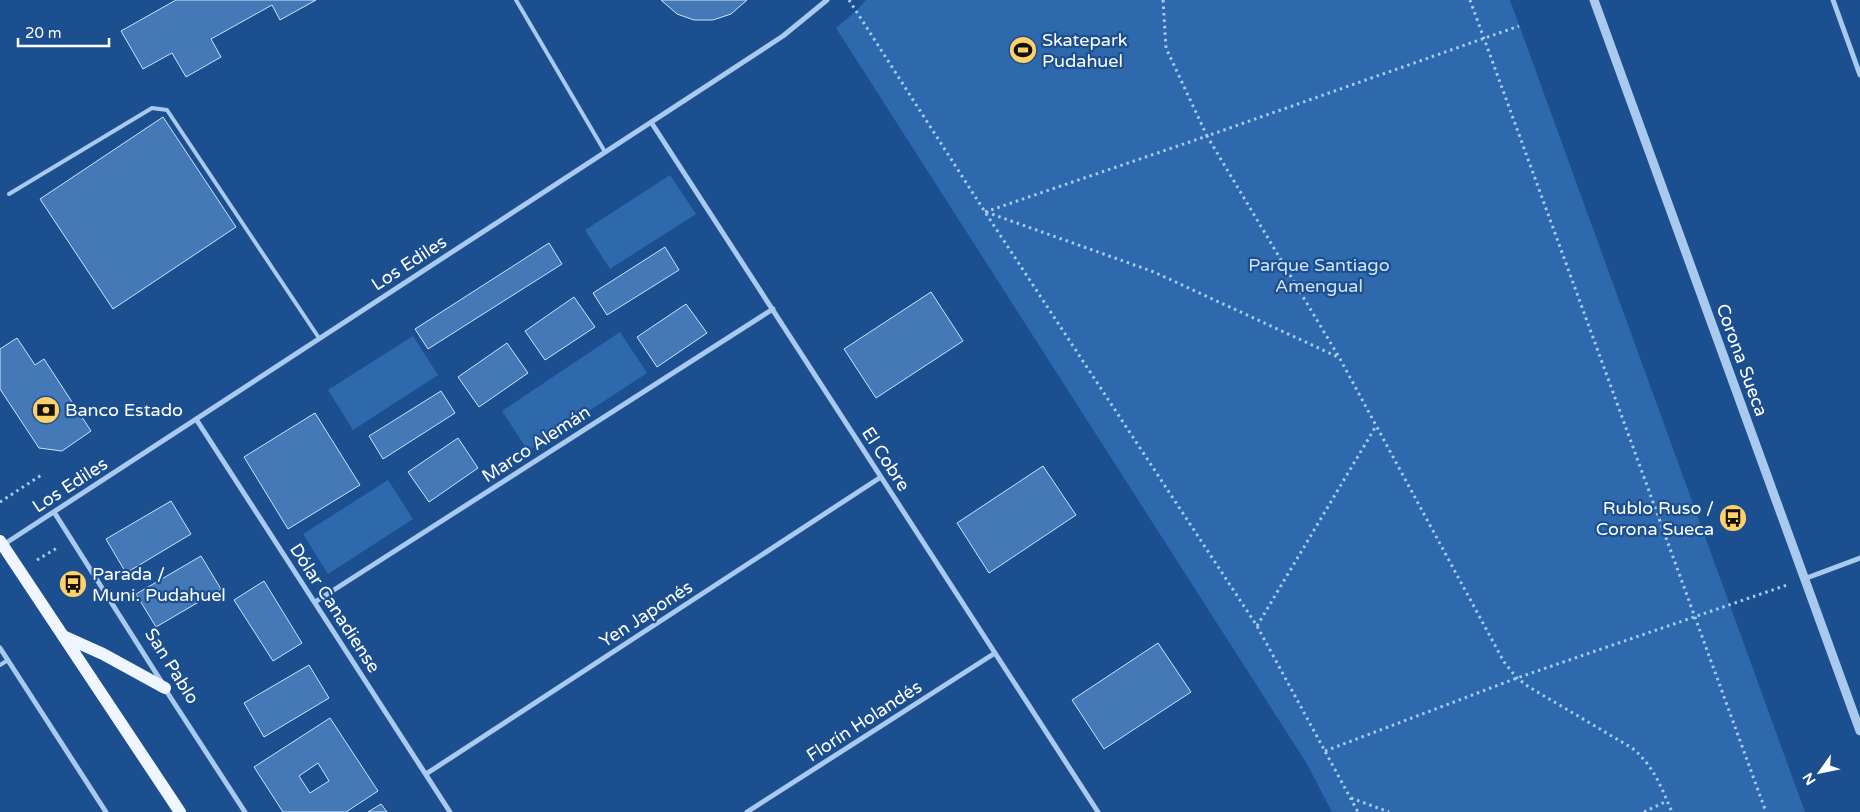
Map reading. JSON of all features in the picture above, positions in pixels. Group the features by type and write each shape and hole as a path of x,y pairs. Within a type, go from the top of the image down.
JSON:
{"main road":[{"path":"2,543 180,812"},
{"path":"62,635 103,654 165,688"}],"street":[{"name":"Los Ediles","path":"2,543 54,512 783,36 827,0"},
{"name":"Corona Sueca","path":"1594,0 1860,731"},
{"path":"1833,0 1860,75"},
{"name":"El Cobre","path":"651,122 1098,812"},
{"name":"Marco Alemán","path":"315,602 773,309"},
{"name":"Dólar Canadiense","path":"196,419 450,812"},
{"name":"Yen Japonés","path":"426,774 881,477"},
{"name":"San Pablo","path":"54,512 245,812"},
{"path":"1804,579 1860,558"},
{"path":"0,648 106,812"},
{"name":"Florín Holandés","path":"747,812 995,653"}],"lane":[{"path":"516,0 605,152"},
{"path":"9,194 152,108 167,110 319,338"},
{"path":"0,665 8,660"}],"path":[{"path":"849,0 985,212 1257,626 1358,812"},
{"path":"1163,0 1166,48 1207,136 1339,358 1504,662 1529,687 1632,748 1643,757 1652,769 1672,812"},
{"path":"1470,0 1766,812"},
{"path":"985,212 1518,26"},
{"path":"985,212 1154,272 1339,358"},
{"path":"1257,626 1376,425"},
{"path":"0,502 43,474"},
{"path":"1325,751 1518,678 1804,579"},
{"path":"1350,798 1389,812"},
{"path":"1644,812 1667,801"}],"green space":[{"name":"Parque Santiago Amengual","path":"866,0 1510,0 1805,812 1332,812 1307,764 836,28"},
{"path":"670,175 696,214 610,269 585,230"},
{"path":"620,332 647,373 528,451 502,411"},
{"path":"413,336 438,375 353,430 328,390"},
{"path":"388,480 413,519 328,574 303,534"}],"building":[{"path":"176,0 316,0 280,20 272,5 211,39 221,57 186,77 172,53 143,69 121,31"},
{"path":"661,0 747,0 731,14 713,20 694,20 677,14"},
{"path":"163,117 236,227 113,309 40,199"},
{"path":"549,243 562,264 428,349 415,329"},
{"path":"665,247 679,270 607,315 593,293"},
{"path":"931,292 963,341 876,398 844,349"},
{"path":"574,297 595,327 545,360 525,331"},
{"path":"686,304 707,333 657,367 637,337"},
{"name":"Banco Estado","path":"17,338 35,365 44,359 91,431 62,451 39,448 0,389 0,349"},
{"path":"507,343 528,373 479,407 458,377"},
{"path":"441,391 455,413 383,459 369,436"},
{"path":"315,413 360,485 288,529 244,457"},
{"path":"458,438 478,468 429,502 408,472"},
{"path":"1043,466 1076,515 989,573 957,523"},
{"path":"171,501 191,534 126,573 106,539"},
{"path":"201,556 221,589 156,627 136,594"},
{"path":"264,581 302,643 273,661 234,600"},
{"path":"1158,643 1191,692 1104,749 1072,700"},
{"path":"309,665 329,698 264,737 244,703"},
{"path":"330,718 378,791 346,812 283,812 254,767","holes":["318,763 329,781 310,793 299,776"]},
{"path":"381,804 387,812 368,812"}],"place":[{"name":"Skatepark Pudahuel","path":"1023,50"},
{"name":"Banco Estado","path":"46,410"},
{"name":"Rublo Ruso / Corona Sueca","path":"1733,518"},
{"name":"Parada / Muni. Pudahuel","path":"73,584"}]}
